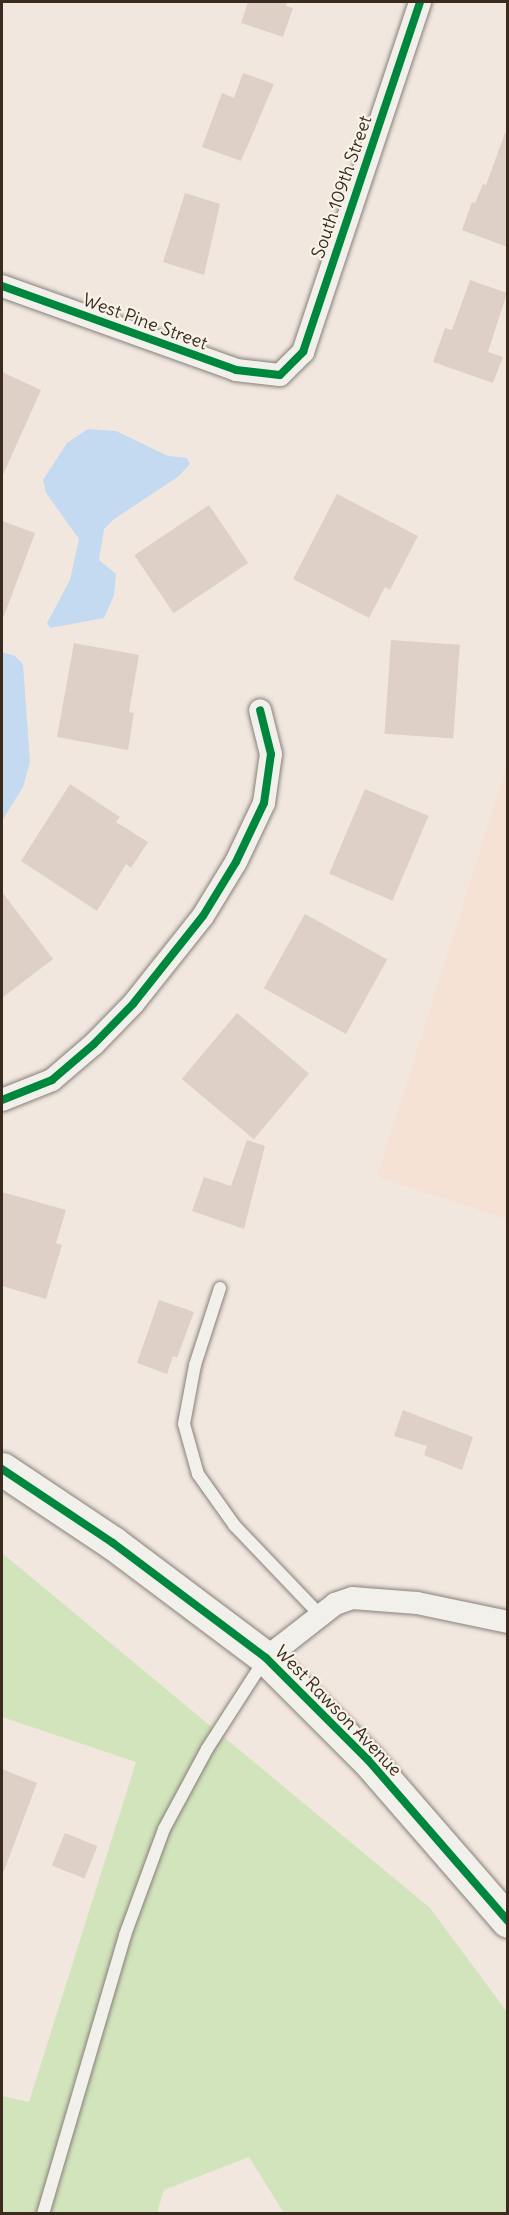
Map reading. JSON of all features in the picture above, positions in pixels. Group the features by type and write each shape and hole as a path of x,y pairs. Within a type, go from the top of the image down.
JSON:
{"street":[{"name":"South 109th Street","path":"280,375 303,352 420,2"},
{"name":"West Pine Street","path":"2,286 236,370 280,375"},
{"path":"2,1100 52,1080 94,1044 133,1004 203,915 236,862 264,803 271,754 260,710"},
{"name":"West Rawson Avenue","path":"2,1469 113,1543 266,1658 368,1760 507,1921"},
{"path":"266,1658 320,1615 352,1598 381,1598 507,1622"}],"lane":[{"path":"220,1288 195,1365 184,1424 198,1474 235,1526 320,1615"},
{"path":"43,2214 125,1935 164,1829 207,1749 266,1658"}],"shaded area":[{"path":"507,765 507,1219 377,1177"}],"green space":[{"path":"2,1553 430,1908 507,2012 507,2213 284,2213 249,2157 164,2190 157,2213 2,2213 2,2096 29,2102 136,1762 2,1717"}],"water":[{"path":"88,429 116,431 168,456 187,458 190,464 179,476 114,519 104,529 99,560 116,574 114,595 104,618 50,628 47,623 70,580 79,539 46,493 43,480 67,443"},
{"path":"2,652 15,656 23,664 30,762 23,787 2,821"}],"building":[{"path":"248,2 287,2 286,6 293,8 283,37 241,23"},
{"path":"243,73 274,84 241,161 202,147 222,93 234,98"},
{"path":"505,133 507,134 507,247 462,230 472,202 475,203 483,184 486,185"},
{"path":"185,193 220,204 204,275 163,262"},
{"path":"470,280 507,293 488,352 503,357 493,383 433,362 445,328 452,330"},
{"path":"2,372 41,390 2,477"},
{"path":"337,494 418,536 390,590 385,587 369,618 293,579"},
{"path":"209,505 248,563 174,613 134,555"},
{"path":"2,521 35,533 4,616 2,615"},
{"path":"391,640 460,645 453,739 384,734"},
{"path":"74,643 139,655 129,712 134,713 128,750 57,737"},
{"path":"70,784 120,817 116,822 148,842 131,868 126,864 97,911 21,861"},
{"path":"365,789 429,816 393,901 329,874"},
{"path":"2,892 53,959 2,998"},
{"path":"305,914 387,960 346,1034 264,988"},
{"path":"237,1013 309,1073 254,1139 182,1079"},
{"path":"247,1140 265,1146 244,1229 192,1211 204,1177 231,1186"},
{"path":"2,1192 66,1210 56,1243 62,1245 46,1299 2,1286"},
{"path":"159,1300 194,1312 177,1358 173,1356 167,1374 137,1363"},
{"path":"403,1410 473,1437 462,1470 424,1455 427,1446 394,1436"},
{"path":"2,1769 37,1783 4,1871 2,1871"},
{"path":"65,1833 97,1846 84,1879 52,1865"}],"cycle path":[{"path":"2,286 236,370 280,375 303,352 420,2"},
{"path":"2,1100 52,1080 94,1044 133,1004 203,916 236,862 264,803 271,754 260,710"},
{"path":"2,1469 113,1543 266,1658 368,1760 508,1921"}]}
